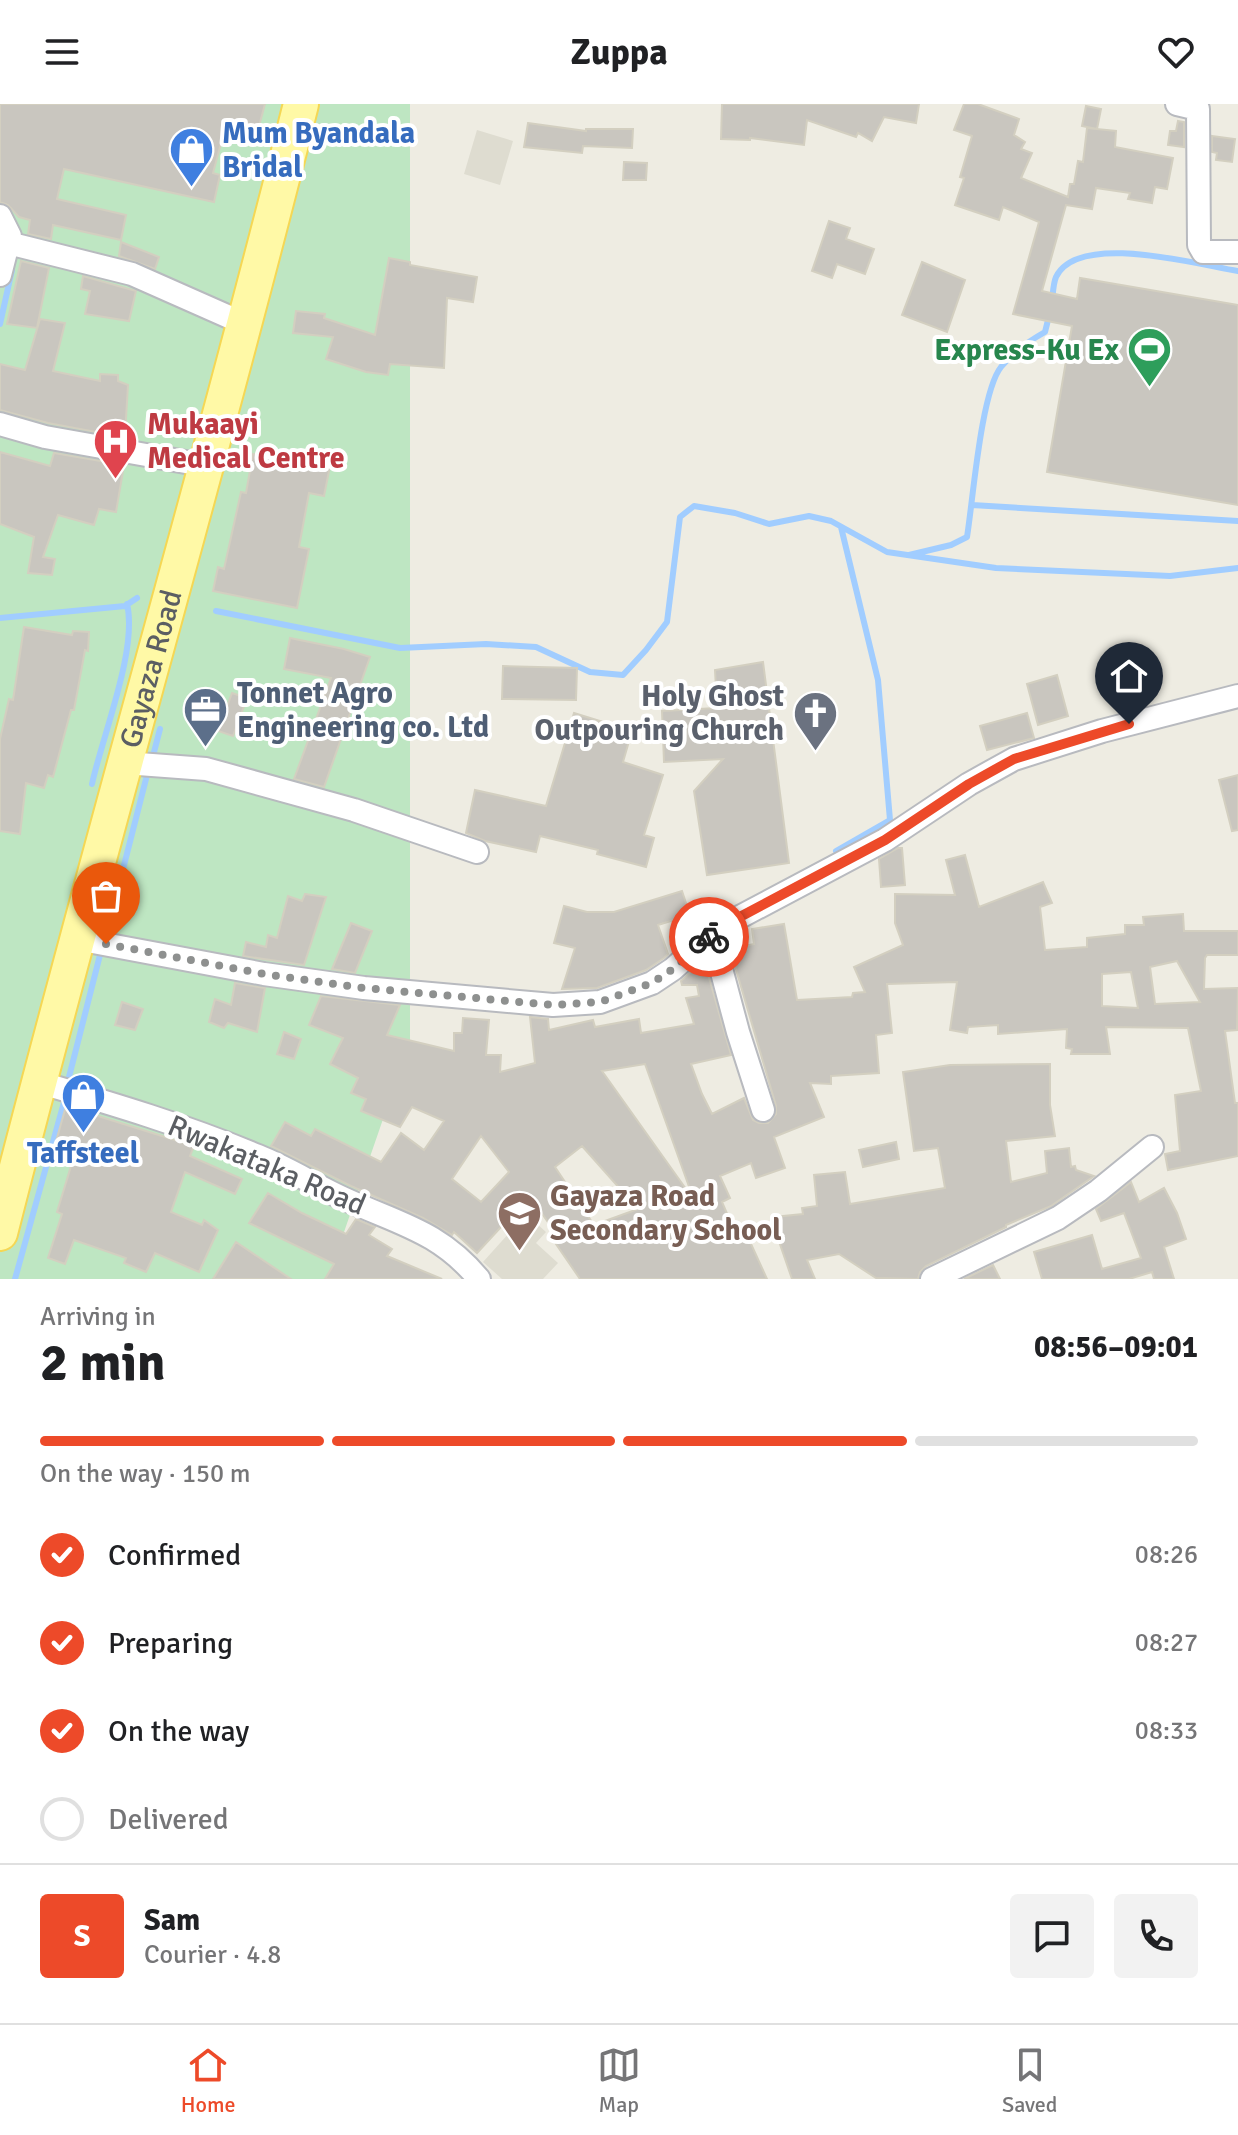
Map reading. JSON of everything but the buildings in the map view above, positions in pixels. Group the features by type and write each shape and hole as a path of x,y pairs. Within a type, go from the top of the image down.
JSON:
{"main road":[{"name":"Gayaza Road","path":"0,1233 38,1082 208,466 301,104"}],"street":[{"path":"1177,104 1198,109 1199,245 1203,252 1238,252"},
{"path":"0,216 10,236 0,275"},
{"path":"8,243 132,274 245,324"},
{"path":"0,424 45,437 208,466"},
{"path":"77,939 264,974 364,988 553,1005 600,1002 652,983 673,969 719,928 885,840 969,784 1014,759 1102,731 1238,696"},
{"path":"125,763 206,769 354,810 477,852"},
{"path":"712,935 763,1110"},
{"name":"Rwakataka Road","path":"38,1082 152,1115 259,1156 346,1200 413,1226 439,1241 479,1279"},
{"path":"932,1279 1058,1218 1098,1191 1152,1147"}],"shaded area":[{"path":"477,130 513,141 500,185 464,174"},
{"name":"Gayaza Road Secondary School","path":"519,1222 529,1231 536,1223 546,1232 536,1243 558,1263 543,1279 502,1279 483,1262"}],"green space":[{"path":"0,104 410,104 410,1041 334,1261 333,1279 0,1279"}],"waterway":[{"path":"1052,302 1056,277 1069,263 1088,256 1141,254 1238,271"},
{"path":"0,324 12,270"},
{"path":"909,555 951,545 967,537 983,422 994,380 1011,356 1045,332 1049,316"},
{"path":"972,505 1238,521"},
{"path":"216,611 400,648 486,644 536,647 590,672 623,675 667,622 680,517 694,506 735,513 769,524 809,516 831,521 887,552 996,568 1170,576 1238,568"},
{"path":"836,851 890,820 878,680 841,527"},
{"path":"0,618 125,606 137,598"},
{"path":"92,784 128,644 127,604"},
{"path":"153,756 160,729"},
{"path":"108,928 147,775"},
{"path":"71,1082 68,1081 101,951"},
{"path":"15,1279 66,1095"}],"way so far":[{"path":"106,944 264,974 364,988 553,1005 600,1002 652,983 709,937"}],"place":[{"name":"Mum Byandala Bridal","path":"191,189"},
{"name":"Express-Ku Ex","path":"1150,389"},
{"name":"Mukaayi Medical Centre","path":"116,480"},
{"name":"Tonnet Agro Engineering co. Ltd","path":"206,749"},
{"name":"Holy Ghost Outpouring Church","path":"815,752"},
{"name":"Taffsteel","path":"83,1134"},
{"name":"Gayaza Road Secondary School","path":"519,1252"}],"route":[{"path":"709,937 719,928 885,840 969,784 1014,759 1129,724"}]}
